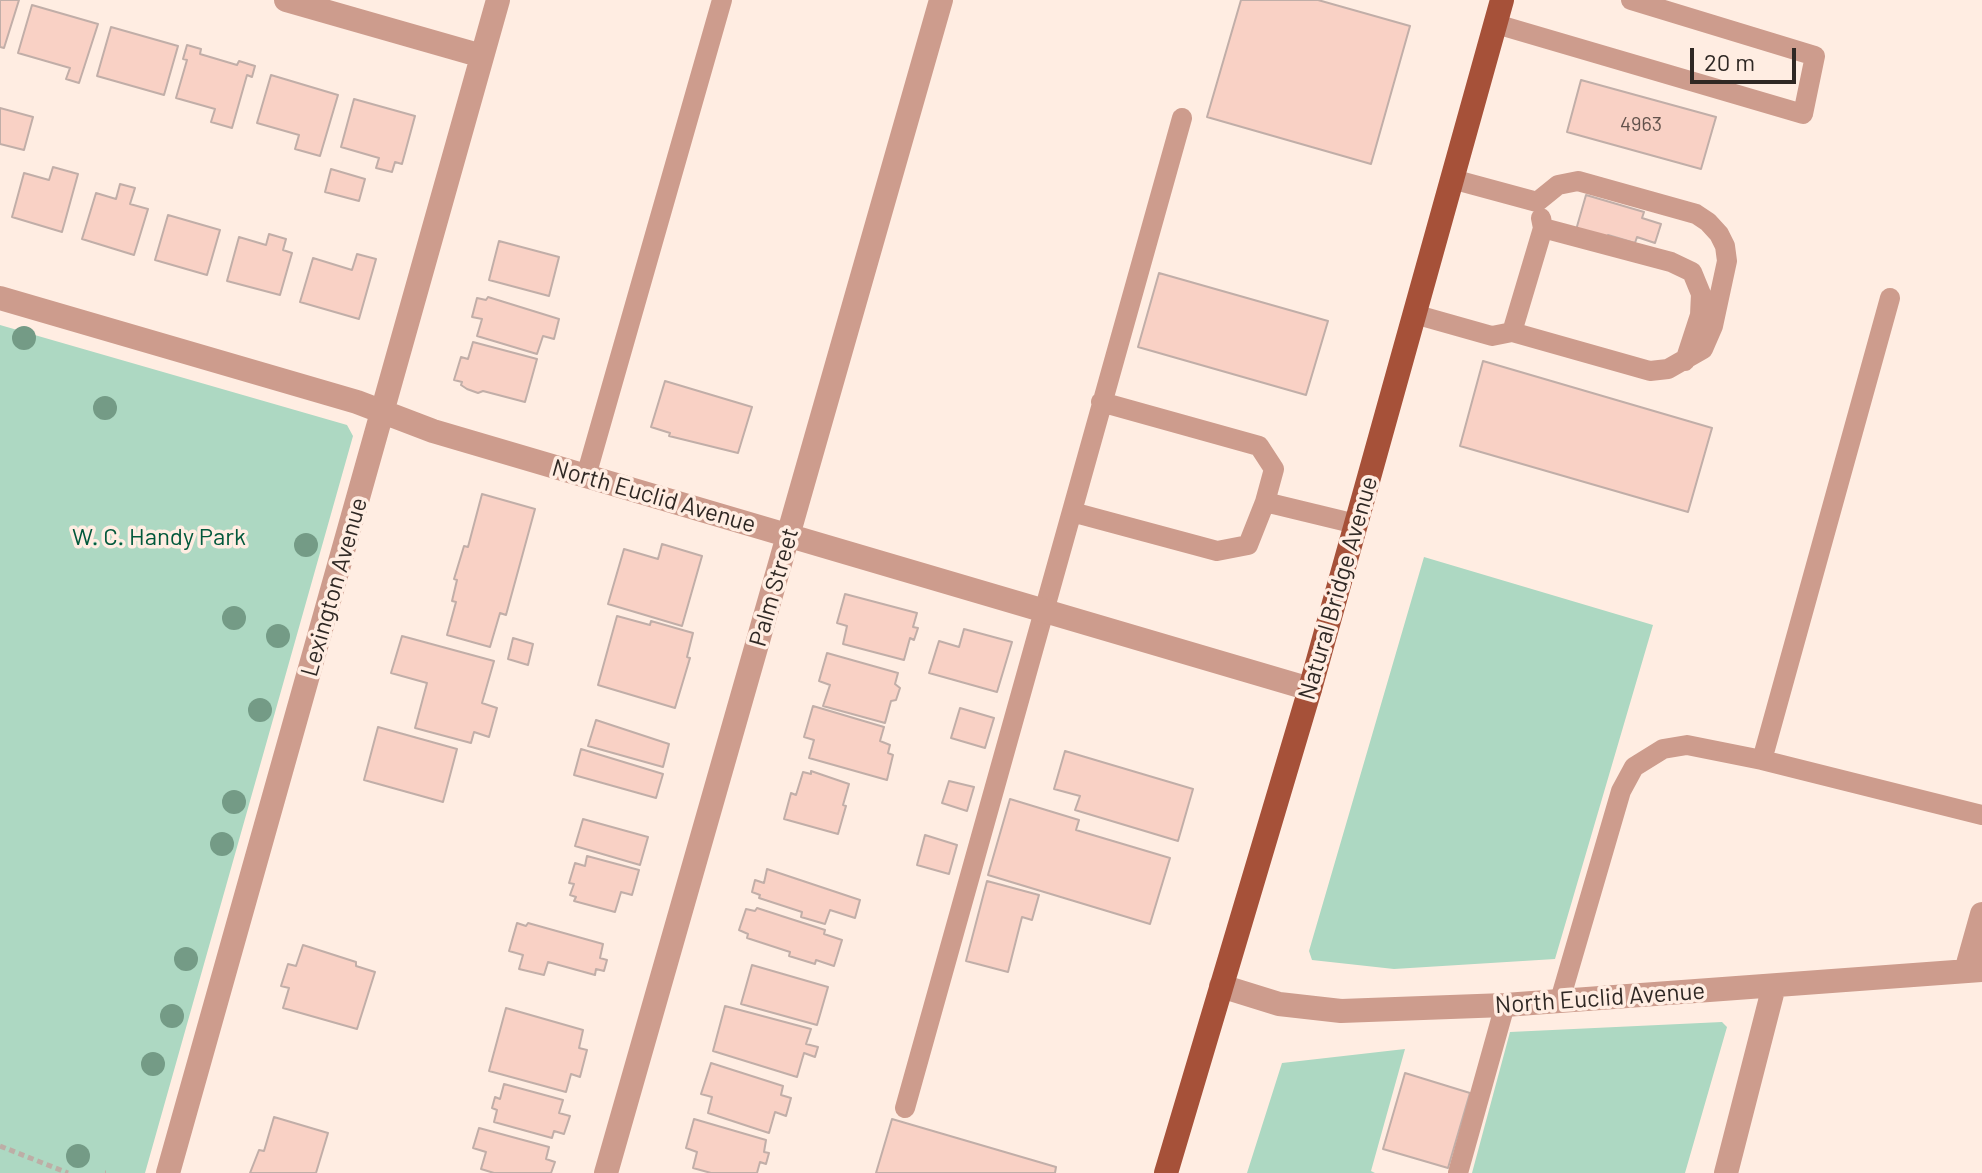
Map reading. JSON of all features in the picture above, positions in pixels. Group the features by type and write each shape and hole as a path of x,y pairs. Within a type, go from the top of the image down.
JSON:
{"main road":[{"name":"Natural Bridge Avenue","path":"1166,1173 1310,689 1502,0"}],"street":[{"path":"286,0 482,56"},
{"name":"Lexington Avenue","path":"168,1173 498,0"},
{"name":"Palm Street","path":"606,1173 941,0"},
{"name":"North Euclid Avenue","path":"0,298 357,402 433,431 1310,689"},
{"path":"1974,970 1982,914"},
{"name":"North Euclid Avenue","path":"1221,986 1279,1004 1310,1010 1341,1011 1505,1005 1974,970"},
{"path":"1726,1173 1774,986"}],"lane":[{"path":"586,476 722,0"},
{"path":"1496,24 1803,114 1815,56 1631,0"},
{"path":"905,1108 1182,118"},
{"path":"1452,179 1537,202"},
{"path":"1414,314 1492,336 1512,332 1650,371 1668,369 1703,349 1713,326 1726,277 1725,246 1719,234 1696,214 1578,181 1558,185 1537,202"},
{"path":"1512,332 1543,228 1537,202"},
{"path":"1543,228 1671,262 1692,272 1701,294 1700,315 1685,361"},
{"path":"1762,760 1890,298"},
{"path":"1072,512 1217,551 1248,545 1274,469 1259,446 1101,402"},
{"path":"1265,502 1356,524"},
{"path":"1560,1000 1621,791 1634,767 1663,749 1687,745 1762,760 1982,815"},
{"path":"1458,1173 1505,1005"}],"path":[{"path":"0,1146 68,1173"}],"green space":[{"name":"W. C. Handy Park","path":"0,325 347,425 353,436 145,1173 0,1173"},
{"path":"1424,557 1653,625 1555,959 1394,969 1312,960 1309,951"},
{"path":"1722,1022 1727,1027 1685,1173 1472,1173 1510,1032"},
{"path":"1405,1049 1371,1171 1375,1173 1247,1173 1282,1063"}],"building":[{"path":"0,0 19,0 4,48 0,47"},
{"path":"1241,0 1318,0 1410,26 1371,164 1207,117"},
{"path":"32,5 98,24 79,83 66,79 70,68 18,53"},
{"path":"111,27 178,46 164,95 97,76"},
{"path":"187,45 201,49 200,54 237,65 239,61 255,66 252,77 247,75 232,128 211,122 215,109 176,98 187,60 183,59"},
{"path":"271,75 338,95 320,156 295,149 299,135 257,123"},
{"path":"1581,80 1716,117 1701,169 1567,132"},
{"path":"354,99 415,116 402,164 395,162 392,172 376,168 379,158 341,147"},
{"path":"0,108 33,117 24,150 0,144"},
{"path":"53,167 78,174 62,232 12,217 24,173 49,180"},
{"path":"331,169 365,179 359,201 325,192"},
{"path":"120,184 135,188 130,204 148,209 134,255 82,239 96,193 116,199"},
{"path":"1586,195 1644,212 1642,218 1661,224 1655,243 1637,237 1635,243 1608,235 1607,240 1576,230"},
{"path":"168,215 220,230 207,275 155,260"},
{"path":"269,234 286,239 283,250 292,253 280,295 227,281 239,237 266,245"},
{"path":"499,241 559,257 549,296 489,280"},
{"path":"357,254 376,259 359,319 300,302 313,258 352,270"},
{"path":"1159,273 1328,321 1306,395 1138,347"},
{"path":"488,297 559,319 554,339 543,336 537,354 477,336 482,319 472,317 477,298 486,300"},
{"path":"473,342 537,359 525,402 483,391 478,393 454,380 461,357 468,359"},
{"path":"1483,361 1712,428 1688,512 1460,446"},
{"path":"665,381 752,407 738,453 669,436 670,433 651,427"},
{"path":"482,494 535,509 506,615 500,613 490,647 447,635 456,602 452,601 457,580 454,579 464,546 468,547"},
{"path":"662,544 702,556 682,626 608,604 624,549 658,559"},
{"path":"845,594 917,613 913,627 918,628 914,640 910,638 904,660 843,644 847,626 837,623"},
{"path":"617,616 650,625 651,621 693,633 687,657 690,658 675,708 598,685"},
{"path":"964,629 1012,642 997,692 929,673 939,641 959,647"},
{"path":"402,636 494,661 482,703 497,708 489,737 474,732 471,743 415,728 427,683 391,673"},
{"path":"513,638 533,644 528,665 508,659"},
{"path":"827,653 898,673 895,684 900,688 896,700 891,701 885,723 823,706 830,685 819,681"},
{"path":"813,706 884,727 880,741 890,745 888,753 893,755 887,780 809,758 814,740 804,737"},
{"path":"960,708 994,718 985,748 951,738"},
{"path":"596,720 669,744 663,767 588,746"},
{"path":"378,727 457,749 443,802 364,780"},
{"path":"581,749 663,774 656,798 574,775"},
{"path":"1065,751 1193,789 1178,841 1075,810 1080,796 1054,789"},
{"path":"811,771 849,784 838,834 784,819 791,793 796,795 803,772 811,774"},
{"path":"949,781 974,787 967,811 942,803"},
{"path":"1010,799 1079,820 1076,830 1170,858 1150,924 988,875"},
{"path":"583,819 648,837 640,865 575,846"},
{"path":"925,835 957,845 949,874 917,865"},
{"path":"587,856 639,870 632,895 621,892 615,912 574,901 576,897 570,895 574,884 569,883 575,863 585,866"},
{"path":"767,869 860,900 855,918 830,910 825,924 801,917 802,912 759,898 760,895 752,892 755,880 764,883"},
{"path":"987,881 1039,895 1032,920 1022,917 1008,972 966,961"},
{"path":"757,908 825,930 824,934 842,940 834,966 789,956 790,952 747,938 748,934 739,930 746,909 755,911"},
{"path":"517,923 526,926 528,923 603,944 600,958 607,960 604,971 596,969 595,975 548,962 544,975 519,969 523,955 509,951"},
{"path":"303,945 356,962 356,966 375,972 357,1029 283,1008 289,988 281,986 288,964 296,966"},
{"path":"752,965 828,987 817,1025 741,1004"},
{"path":"725,1006 811,1029 806,1044 818,1047 815,1057 804,1053 797,1077 713,1051"},
{"path":"506,1008 583,1030 579,1048 587,1050 580,1077 571,1074 566,1092 489,1071"},
{"path":"711,1063 783,1086 781,1095 791,1098 786,1116 775,1112 769,1133 708,1113 712,1097 701,1094"},
{"path":"1405,1073 1470,1093 1448,1168 1383,1149"},
{"path":"504,1084 563,1100 559,1113 570,1116 564,1134 554,1131 552,1138 494,1122 497,1110 492,1108 495,1097 500,1099"},
{"path":"274,1117 328,1133 316,1173 250,1173 259,1150 264,1151"},
{"path":"694,1119 766,1140 764,1152 769,1153 766,1164 760,1162 757,1173 711,1173 693,1168 697,1152 686,1148"},
{"path":"892,1119 1056,1167 1055,1173 876,1173"},
{"path":"479,1128 549,1147 546,1159 555,1162 551,1173 494,1173 481,1169 486,1152 473,1148"}]}
